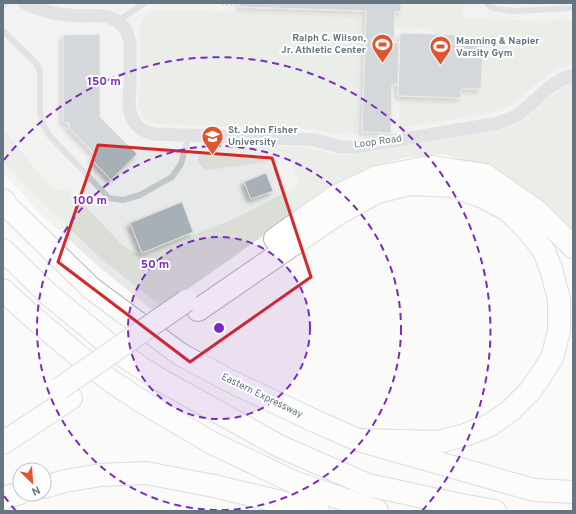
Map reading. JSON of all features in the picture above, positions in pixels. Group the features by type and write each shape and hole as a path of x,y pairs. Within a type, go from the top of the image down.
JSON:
{"highway":[{"path":"3,443 65,394 192,305 333,198 377,177 430,167 485,175 537,211 573,247"},
{"path":"192,305 336,215 377,192 410,184 452,186 481,196 508,210 531,234 544,251 551,269 559,299 559,331 552,358 541,375 530,391 510,411 490,425 465,435 438,442 358,440"},
{"name":"Eastern Expressway","path":"3,200 92,288 180,354 228,380 358,440 534,490 573,492"},
{"path":"3,250 47,293 122,355 157,378 279,446 368,485 495,511"},
{"path":"3,290 80,357 111,381 144,403 212,442 294,482 377,511"},
{"path":"3,426 65,394"},
{"path":"52,485 102,475 146,474 214,486 318,511"}],"street":[{"path":"25,3 41,10 78,16 104,16 119,22"},
{"name":"Loop Road","path":"119,22 129,35 130,43 130,114 134,122 140,128 154,134 315,140 341,146 357,147 509,119 519,114 554,84 573,75"}],"lane":[{"path":"119,22 145,3"},
{"path":"487,3 492,8 512,11 554,6 573,8"},
{"path":"3,31 37,65 40,72 40,112 43,124 49,135 109,198 123,200 140,195 172,177 181,164 189,135"}],"path":[{"path":"222,5 238,4 238,10"}],"highlighted area":[{"path":"98,145 272,158 311,277 190,362 58,262"}],"shaded area":[{"name":"St. John Fisher University","path":"3,3 573,3 573,230 546,203 502,172 444,154 403,158 370,167 338,183 155,312 99,267 39,212 3,172"},
{"path":"401,3 463,4 463,18 543,21 573,19 573,63 550,73 521,98 504,108 480,115 399,128 400,96 461,89 481,89 483,43 463,42 464,35 433,33 433,29 394,28 395,12 401,12"},
{"path":"152,10 358,16 360,19 356,135 335,134 312,129 158,124 150,122 143,116 139,106 140,27 144,17"},
{"path":"573,83 573,230 546,203 502,172 444,154 403,158 370,167 338,183 162,307 105,262 20,181 3,161 3,128 48,185 59,191 68,188 123,246 140,255 234,219 299,185 290,158 209,170 203,168 198,163 198,156 202,149 210,144 298,147 336,154 361,154 408,145 482,134 503,129 524,119 557,91"}],"building":[{"name":"Ralph C. Wilson, Jr. Athletic Center","path":"240,3 401,3 401,12 395,12 394,43 399,43 398,85 392,85 391,133 362,132 366,11 240,7"},
{"name":"Manning & Napier Varsity Gym","path":"400,33 464,35 463,42 483,43 481,89 461,89 461,98 398,96"},
{"path":"100,34 100,117 137,154 111,180 91,159 95,155 69,128 69,123 63,122 63,35"},
{"path":"266,173 273,191 251,199 244,182"},
{"path":"182,202 193,232 142,253 130,223"}],"place":[{"name":"Ralph C. Wilson, Jr. Athletic Center","path":"382,64"},
{"name":"Manning & Napier Varsity Gym","path":"440,66"},
{"name":"St. John Fisher University","path":"213,156"}]}
